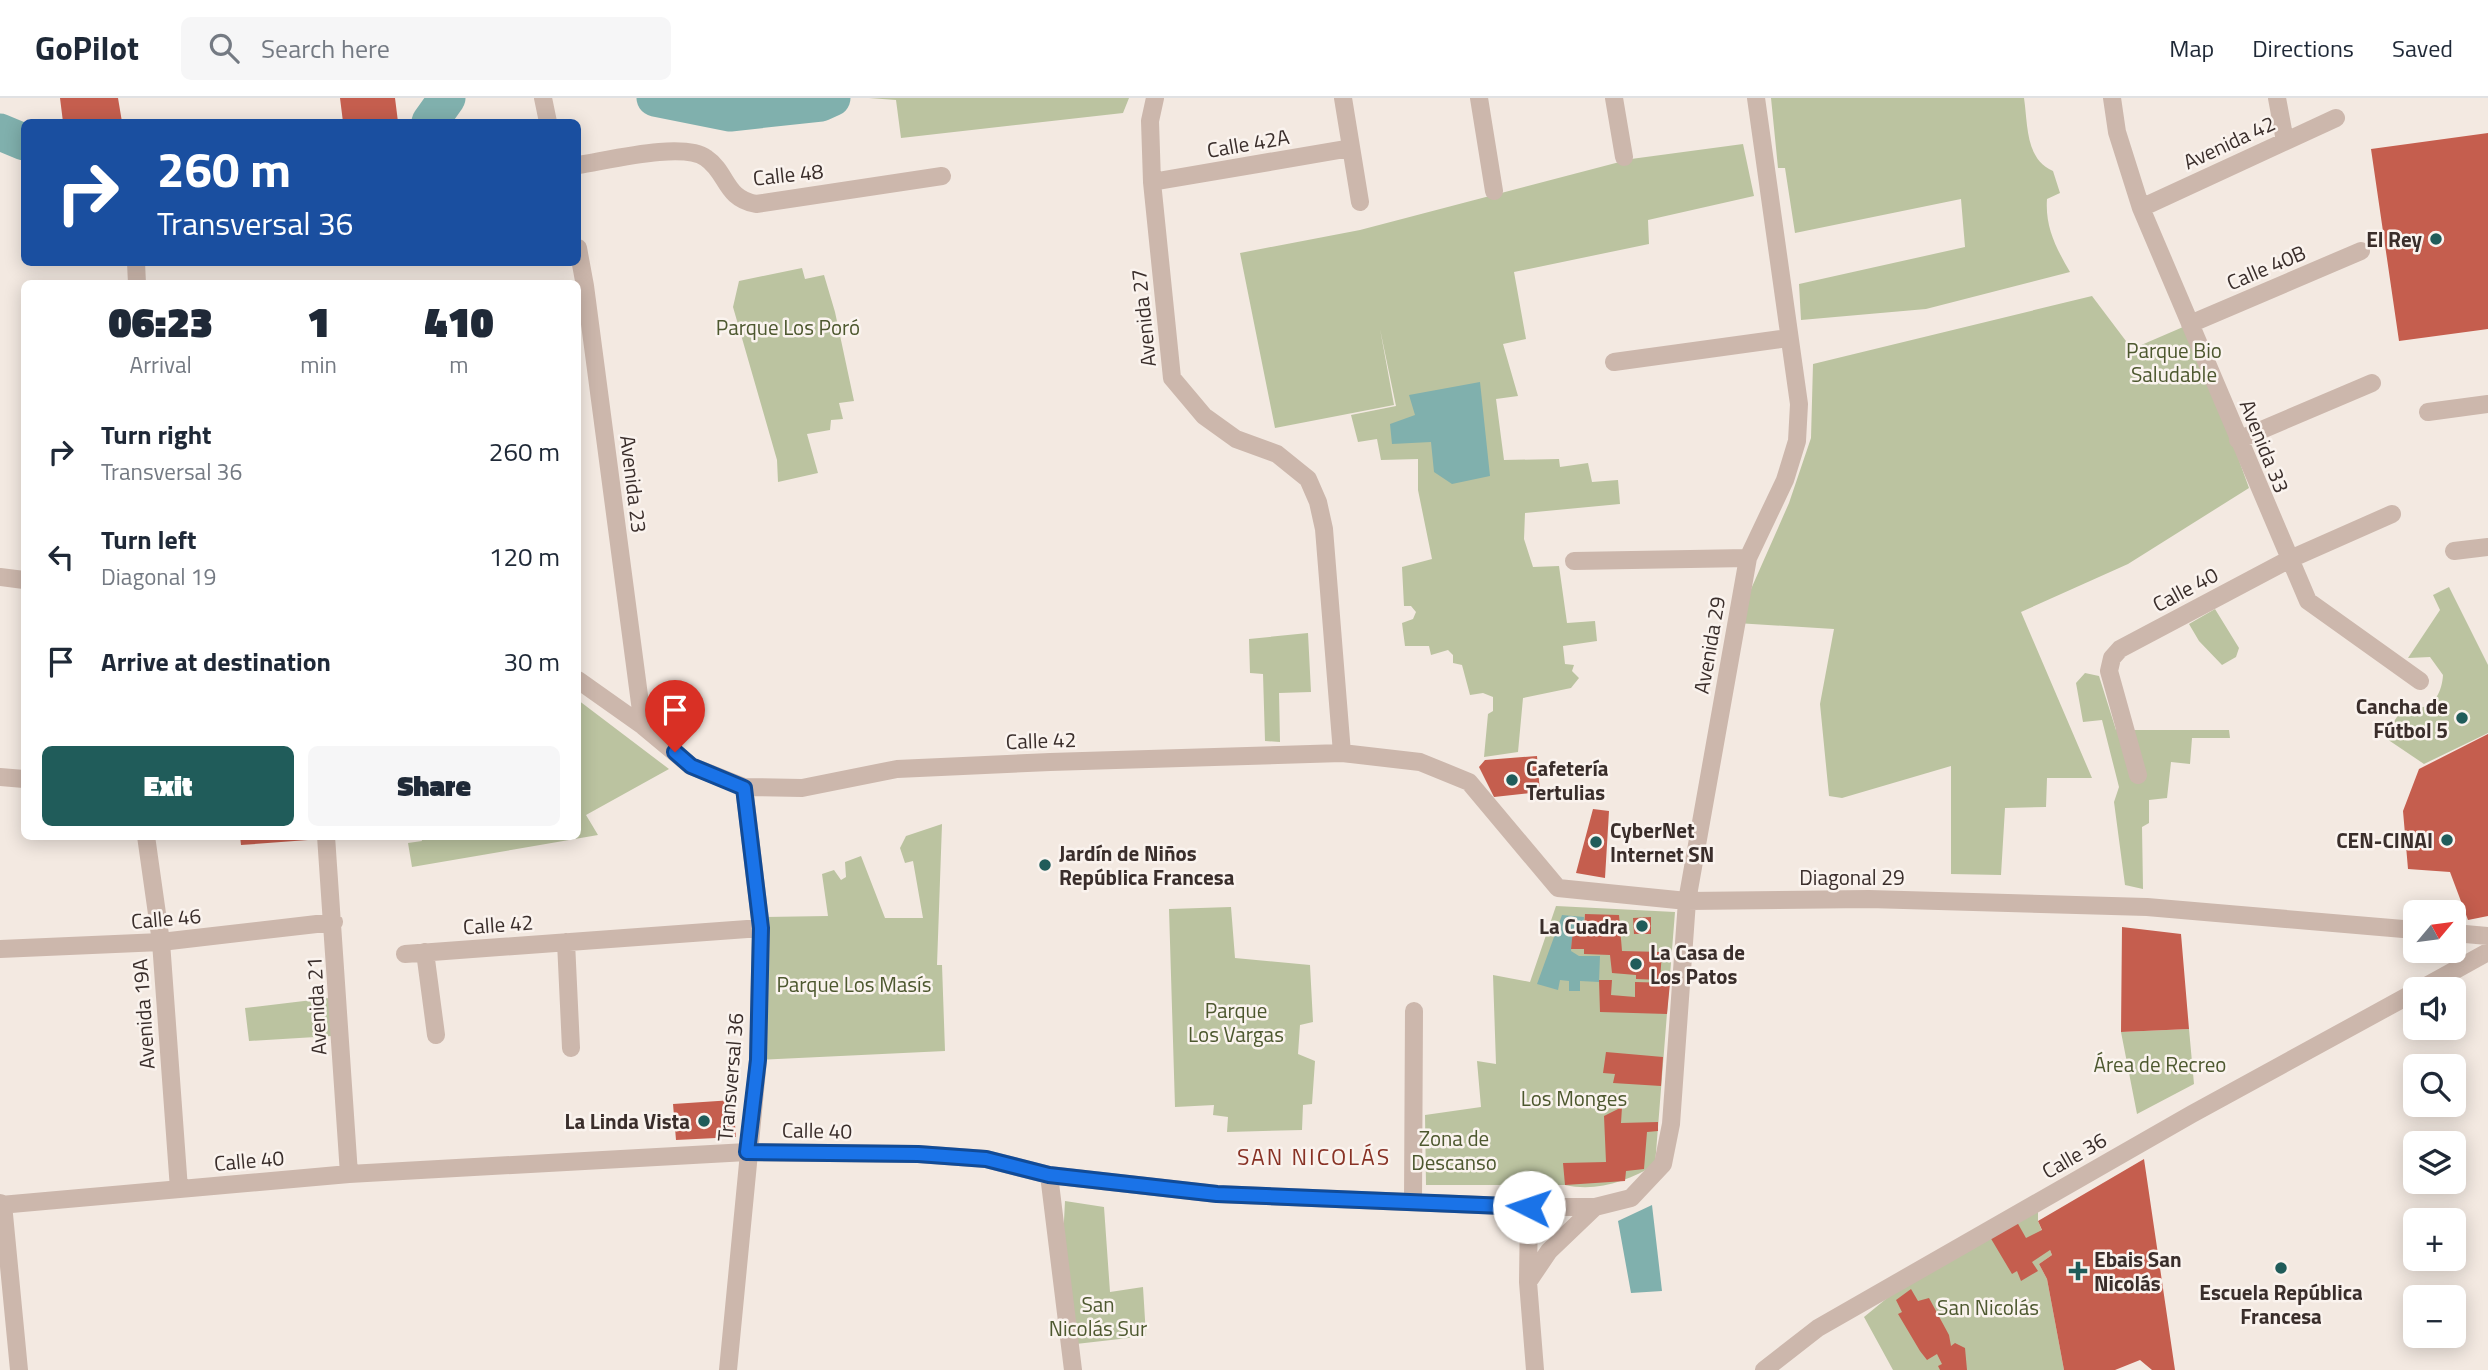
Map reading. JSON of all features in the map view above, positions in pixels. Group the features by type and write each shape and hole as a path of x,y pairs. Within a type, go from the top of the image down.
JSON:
{"street":[{"name":"Avenida 27","path":"1155,98 1150,121 1152,182 1172,378 1215,424 1236,439 1278,454 1308,479 1318,502 1324,529 1342,753"},
{"path":"1343,98 1360,202"},
{"path":"1479,98 1494,191"},
{"path":"1614,98 1624,157"},
{"name":"Avenida 29","path":"1632,1198 1663,1164 1671,1124 1687,901 1748,558 1785,480 1797,442 1799,404 1756,98"},
{"name":"Avenida 33","path":"2112,98 2116,132 2141,208 2288,560 2308,601 2420,681"},
{"path":"2277,98 2285,141"},
{"path":"543,100 547,119"},
{"name":"Avenida 42","path":"2141,208 2336,118"},
{"name":"Calle 42A","path":"1152,182 1351,148"},
{"name":"Calle 48","path":"581,165 680,151 698,153 708,159 734,195 742,201 756,204 942,176"},
{"name":"Calle 40B","path":"2190,324 2361,251"},
{"name":"Avenida 23","path":"581,287 643,726"},
{"path":"1614,362 1788,338"},
{"path":"2238,440 2372,383"},
{"path":"2428,412 2488,404"},
{"name":"Calle 40","path":"2138,775 2109,671 2112,658 2120,649 2288,560 2392,514"},
{"path":"2454,551 2488,547"},
{"path":"1574,561 1748,558"},
{"path":"0,577 21,580"},
{"path":"581,682 643,726 691,766 744,788"},
{"name":"Calle 42","path":"744,788 802,788 897,769 1342,753"},
{"name":"Diagonal 29","path":"1342,753 1420,762 1469,782 1558,888 1687,901 1869,899 2147,907 2403,929"},
{"path":"0,777 21,779"},
{"name":"Transversal 36","path":"728,1370 758,1060 761,928 744,788"},
{"name":"Avenida 19A","path":"147,840 161,942 180,1189"},
{"name":"Avenida 21","path":"327,840 349,1174"},
{"name":"Calle 46","path":"0,949 161,942 334,922"},
{"name":"Calle 42","path":"405,954 761,928"},
{"path":"2466,934 2488,936"},
{"path":"566,942 571,1048"},
{"path":"425,952 436,1035"},
{"path":"2443,977 2488,952"},
{"name":"Calle 36","path":"1764,1370 1818,1328 2192,1114 2403,999"},
{"path":"1413,1202 1414,1011"},
{"name":"Calle 40","path":"1,1204 349,1174 747,1152 918,1154 986,1159 1049,1175 1217,1194 1529,1207 1595,1207 1632,1198"},
{"path":"1049,1175 1073,1370"},
{"path":"1,1204 19,1370"},
{"path":"1529,1207 1528,1282 1535,1370"},
{"path":"1528,1282 1549,1251 1595,1207"}],"green space":[{"path":"869,98 1129,98 1123,113 901,138 896,100"},
{"path":"1771,98 2024,98 2033,149 2037,158 2053,171 2060,193 2047,199 2048,219 2056,246 2070,272 1926,309 1801,320 1799,284 1965,247 1961,199 1795,233 1785,168 1778,168"},
{"path":"1743,144 1754,196 1648,220 1649,244 1514,272 1526,339 1503,344 1518,396 1496,399 1504,460 1559,459 1560,467 1588,463 1592,482 1618,480 1620,504 1525,513 1524,539 1533,567 1559,566 1567,623 1595,621 1597,641 1563,646 1565,664 1574,665 1572,671 1579,678 1571,688 1523,698 1518,752 1484,757 1488,714 1493,711 1493,697 1483,693 1470,695 1462,665 1453,663 1453,655 1448,650 1431,655 1429,646 1405,646 1402,623 1413,619 1416,612 1411,606 1404,606 1402,567 1432,559 1418,490 1418,459 1381,460 1377,439 1358,442 1351,415 1396,406 1380,329 1394,405 1275,428 1240,253 1360,230 1631,159"},
{"name":"Parque Los Poró","path":"802,268 805,279 824,275 835,312 854,401 839,403 843,419 831,420 830,430 807,434 818,473 778,482 777,460 733,307 739,281"},
{"name":"Parque Bio Saludable","path":"2092,296 2132,349 2190,324 2249,488 2128,564 2021,612 2092,778 2047,778 2046,807 2005,808 2001,875 1951,874 1951,766 1842,798 1829,796 1820,704 1834,629 1736,623 1789,503 1811,438 1813,364"},
{"path":"2449,587 2488,665 2488,733 2424,764 2384,737 2406,703 2414,707 2427,706 2437,697 2443,675 2430,657 2408,658 2440,610 2433,595"},
{"path":"2215,609 2239,648 2236,657 2222,665 2199,641 2189,624"},
{"path":"1308,633 1311,692 1279,693 1280,742 1265,741 1263,674 1250,673 1249,639"},
{"path":"2085,673 2099,676 2116,730 2229,730 2230,738 2192,738 2190,764 2171,762 2167,798 2149,800 2149,823 2142,827 2143,889 2125,885 2114,802 2119,787 2102,720 2083,722 2076,683"},
{"path":"581,702 669,769 586,815 598,835 581,838"},
{"name":"Parque Los Masís","path":"942,824 937,965 942,965 945,1051 758,1060 765,917 828,916 822,874 834,870 841,880 846,877 845,862 861,856 885,918 923,918 913,861 905,863 900,848 906,836"},
{"path":"569,840 412,867 408,843"},
{"name":"Los Monges","path":"1556,906 1675,912 1655,1165 1612,1184 1589,1187 1426,1185 1425,1115 1481,1107 1477,1061 1496,1064 1493,975 1530,982"},
{"name":"Parque Los Vargas","path":"1231,907 1235,958 1310,965 1313,1022 1300,1025 1298,1054 1315,1061 1312,1104 1303,1105 1302,1130 1227,1132 1228,1117 1213,1115 1214,1105 1175,1107 1169,909"},
{"path":"329,998 332,1036 249,1041 245,1008"},
{"name":"Área de Recreo","path":"2189,1029 2194,1084 2137,1114 2121,1032"},
{"name":"San Nicolás Sur","path":"1065,1201 1104,1207 1110,1292 1143,1287 1146,1336 1076,1344 1063,1240"},
{"name":"San Nicolás","path":"2038,1210 2038,1221 2052,1255 2039,1264 2047,1279 2064,1370 1893,1370 1864,1317 1925,1267"}],"water":[{"path":"1480,382 1490,476 1452,484 1434,472 1431,442 1392,444 1390,424 1415,415 1409,395"},
{"path":"1562,915 1584,917 1583,928 1573,930 1571,951 1579,956 1600,956 1599,982 1580,981 1580,991 1569,991 1569,981 1560,980 1558,990 1537,984"},
{"path":"1652,1205 1662,1291 1631,1293 1618,1221"}],"building":[{"path":"60,98 118,98 122,119 63,119"},
{"path":"340,98 395,98 398,119 343,119"},
{"name":"El Rey","path":"2488,133 2488,329 2399,341 2371,149"},
{"name":"CEN-CINAI","path":"2488,734 2488,916 2468,920 2466,900 2460,900 2450,872 2408,869 2403,811 2419,769"},
{"name":"Cafetería Tertulias","path":"1537,756 1540,792 1494,797 1479,767 1485,760"},
{"name":"CyberNet Internet SN","path":"1593,809 1609,811 1605,878 1576,873"},
{"path":"240,840 308,840 241,845"},
{"path":"1585,914 1619,915 1622,951 1662,952 1660,980 1636,979 1636,975 1612,973 1610,955 1584,954 1584,949 1571,949 1573,930 1584,929"},
{"name":"La Cuadra","path":"1651,917 1651,934 1634,934 1633,918"},
{"path":"2122,927 2181,934 2189,1029 2121,1032"},
{"path":"1599,980 1612,980 1611,995 1635,997 1635,982 1670,983 1667,1014 1600,1012"},
{"path":"1606,1052 1663,1057 1661,1086 1613,1083 1615,1074 1603,1073"},
{"name":"La Linda Vista","path":"733,1100 736,1137 676,1140 673,1104"},
{"path":"1622,1107 1621,1123 1658,1122 1658,1131 1647,1132 1644,1169 1626,1171 1625,1181 1565,1185 1563,1163 1606,1162 1604,1116"},
{"path":"2144,1159 2175,1370 2152,1370 2140,1360 2115,1370 2064,1370 2047,1279 2039,1264 2052,1255 2050,1250 2032,1262 2038,1271 2021,1281 2017,1271 2012,1274 1990,1237 2017,1222 2026,1238 2042,1230 2038,1221"},
{"path":"1911,1289 1918,1301 1929,1298 1949,1335 1951,1346 1955,1343 1965,1348 1967,1370 1940,1370 1938,1366 1942,1364 1937,1354 1927,1360 1920,1351 1898,1314 1902,1312 1896,1300"}],"waterway":[{"path":"432,119 447,98"},
{"path":"655,98 730,113 821,103 832,98"},
{"path":"0,132 21,141"}],"place":[{"name":"El Rey","path":"2436,239"},
{"name":"Cancha de Fútbol 5","path":"2462,718"},
{"name":"Cafetería Tertulias","path":"1512,780"},
{"name":"CEN-CINAI","path":"2447,840"},
{"name":"CyberNet Internet SN","path":"1596,842"},
{"name":"Jardín de Niños República Francesa","path":"1045,865"},
{"name":"La Cuadra","path":"1642,926"},
{"name":"La Casa de Los Patos","path":"1636,964"},
{"name":"La Linda Vista","path":"704,1121"},
{"name":"Escuela República Francesa","path":"2281,1268"},
{"name":"Ebais San Nicolás","path":"2078,1271"}],"district":[{"name":"SAN NICOLÁS","path":"1314,1156"}],"route":[{"path":"675,752 691,766 744,788 761,928 758,1060 747,1152 918,1154 986,1159 1049,1175 1217,1194 1529,1207"}],"park label":[{"name":"Zona de Descanso","path":"1454,1150"}]}
